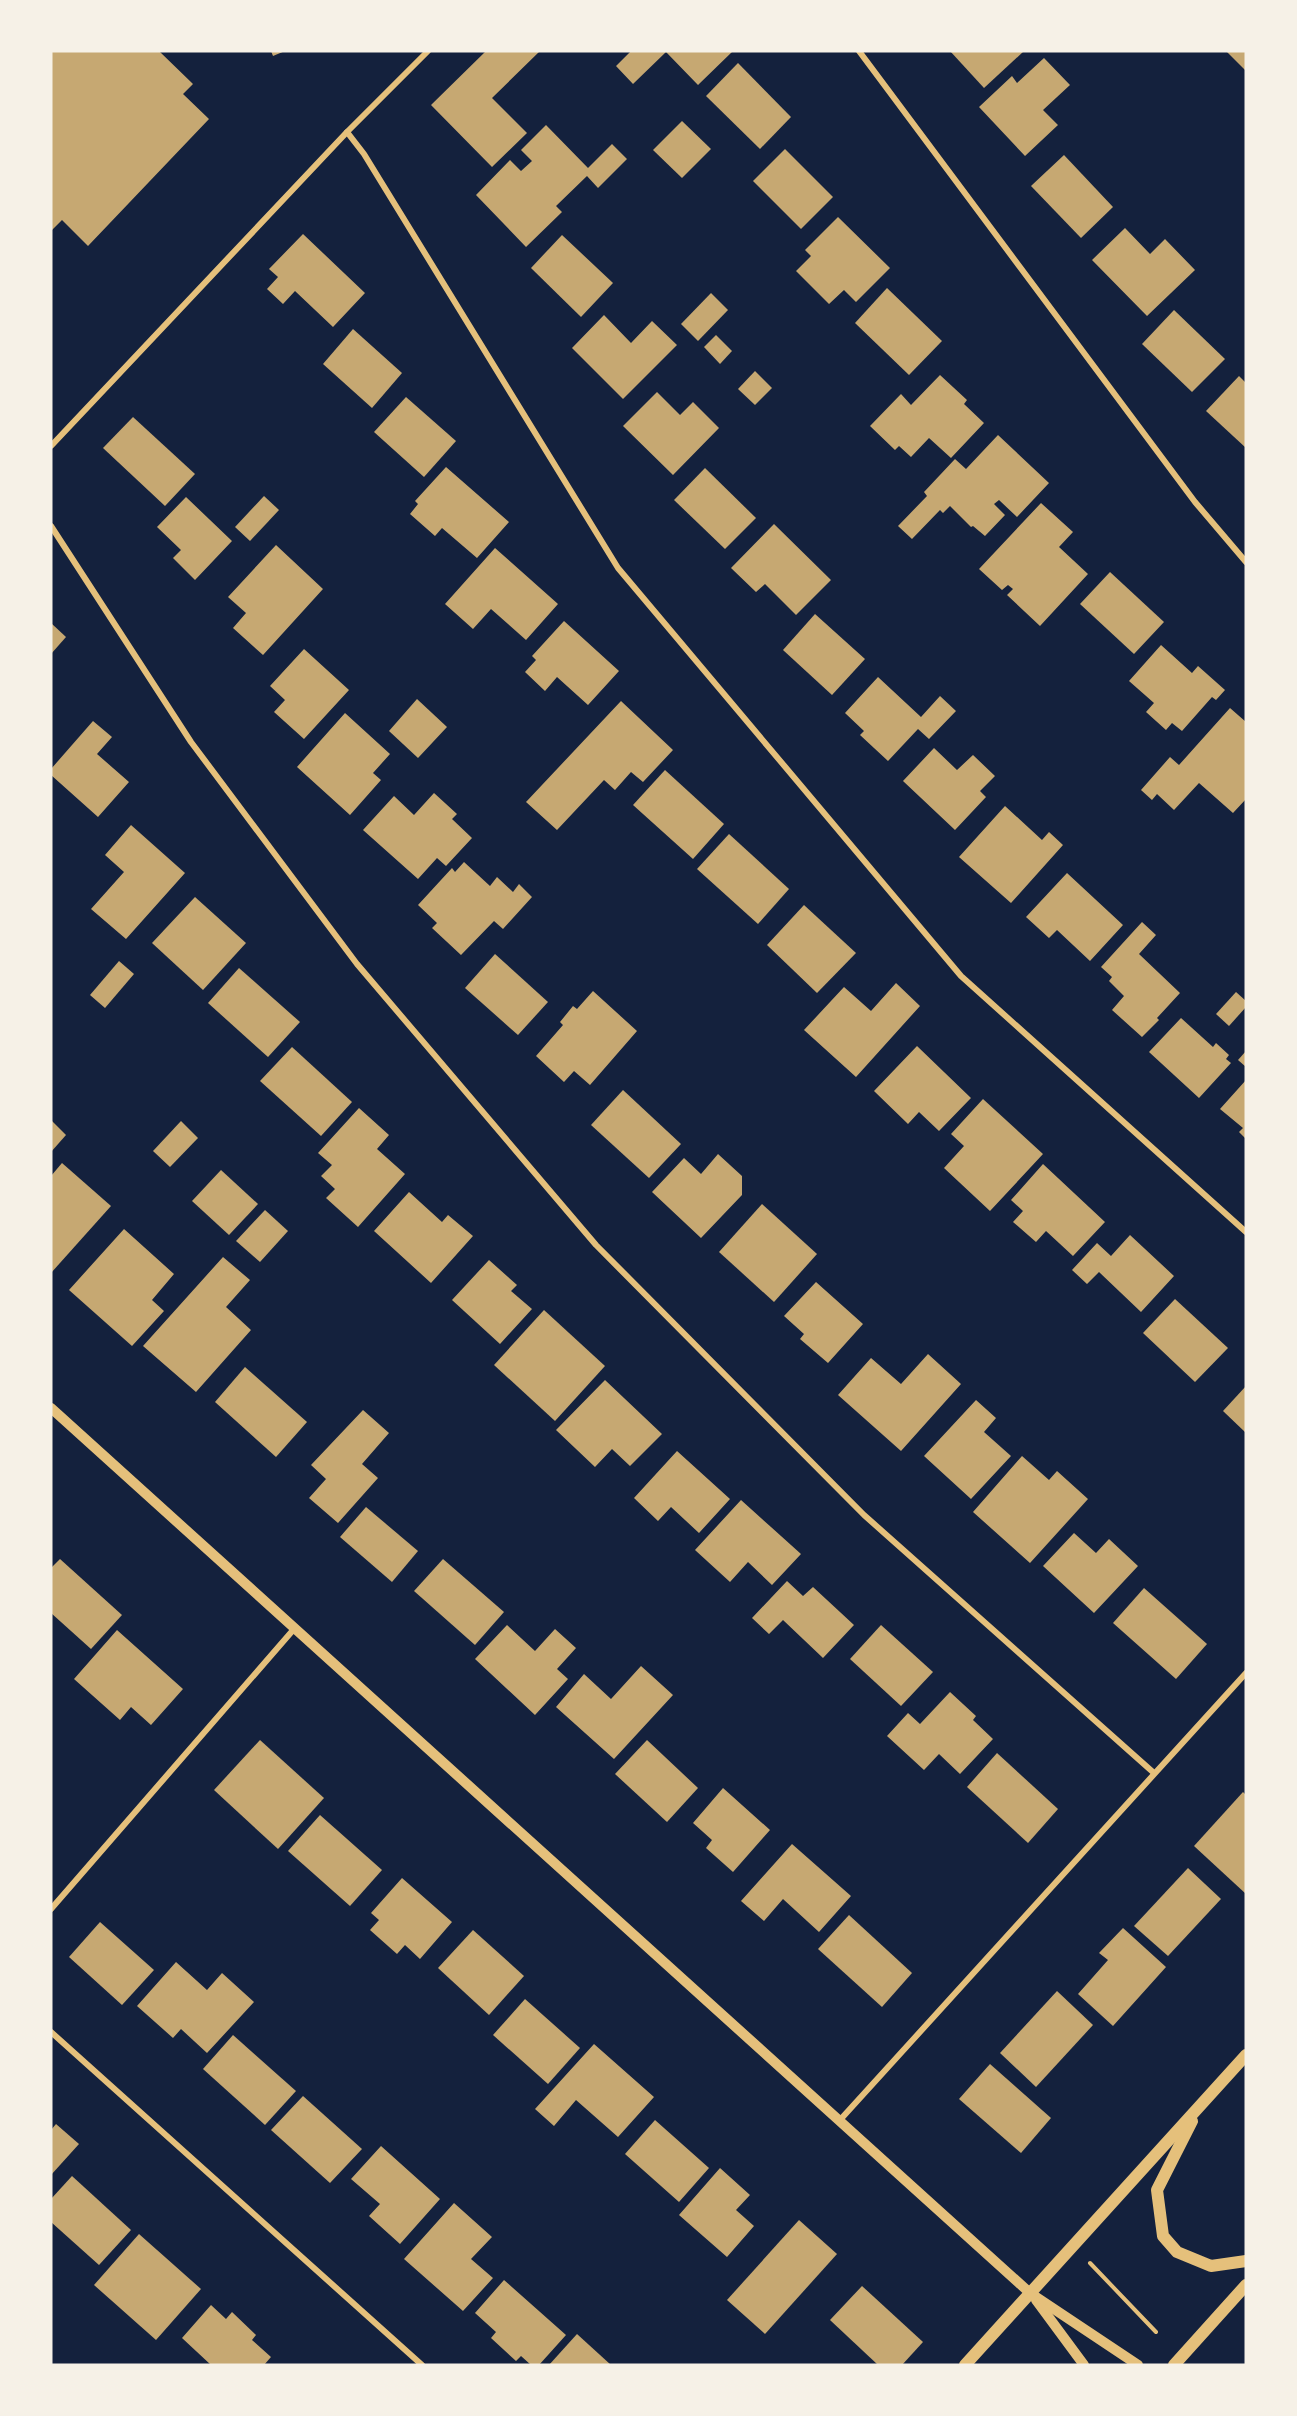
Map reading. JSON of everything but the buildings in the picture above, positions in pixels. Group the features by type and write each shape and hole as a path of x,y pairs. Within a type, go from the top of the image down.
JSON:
{"main road":[{"path":"965,2365 1246,2055"},
{"path":"1199,2106 1157,2190 1163,2236 1177,2252 1211,2266 1246,2261"},
{"path":"1174,2365 1246,2285"}],"street":[{"path":"51,446 347,132 428,51"},
{"path":"859,51 1195,502 1246,562"},
{"path":"347,132 364,154 618,568 961,976 1246,1232"},
{"path":"51,526 191,742 357,964 596,1245 864,1515 1154,1773"},
{"path":"51,1408 1030,2293 1138,2365"},
{"path":"51,1909 294,1629"},
{"path":"840,2120 1246,1673"},
{"path":"51,2032 423,2365"},
{"path":"1030,2293 1084,2365"}],"path":[{"path":"1089,2263 1156,2332"}]}
